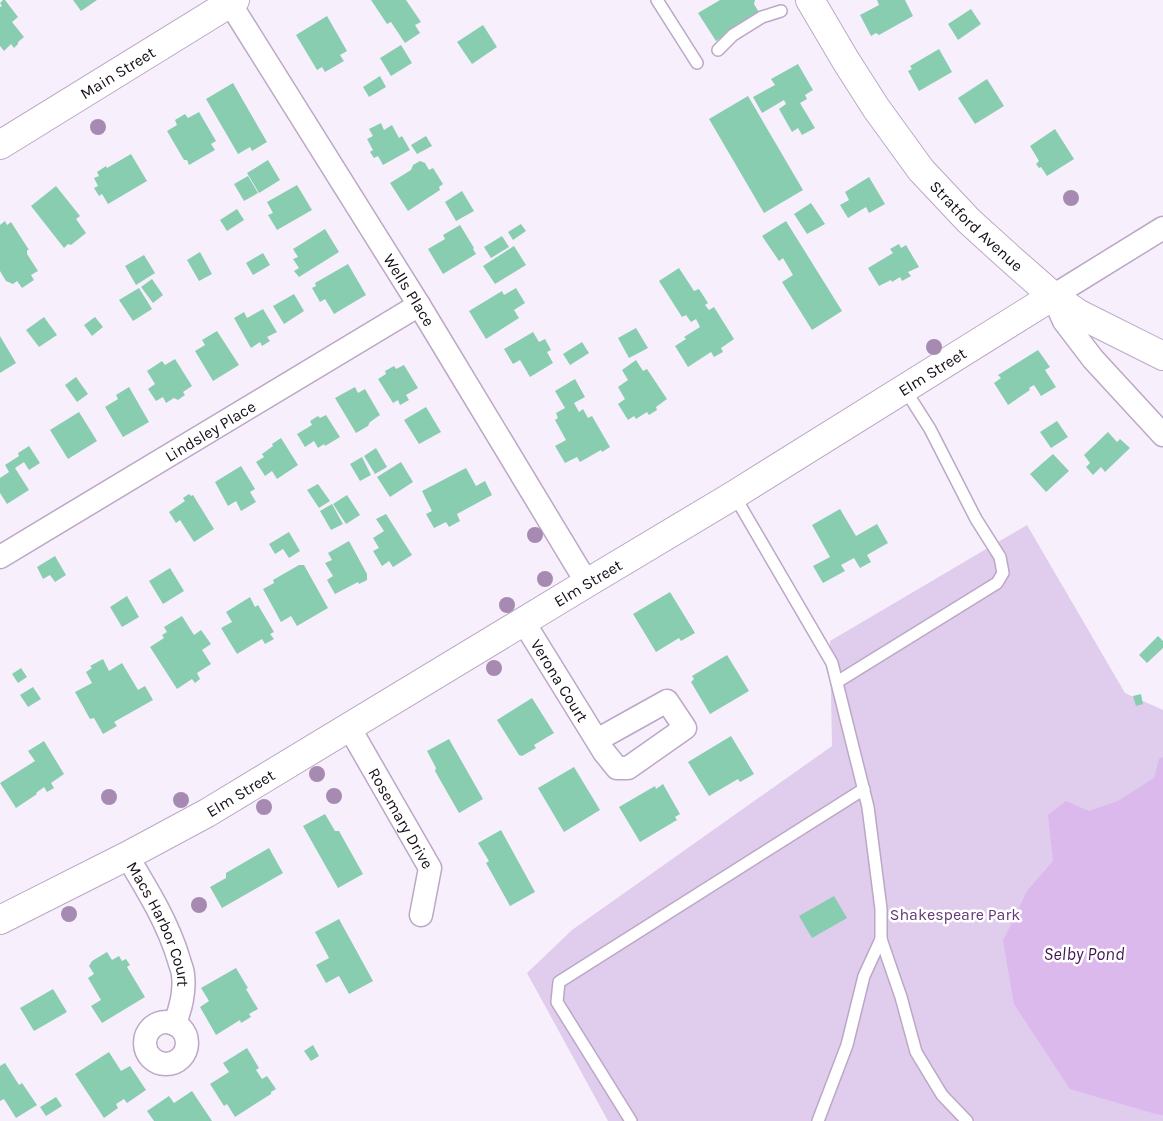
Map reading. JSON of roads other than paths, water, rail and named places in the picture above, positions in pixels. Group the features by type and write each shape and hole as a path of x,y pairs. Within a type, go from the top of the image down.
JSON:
{"street":[{"name":"Stratford Avenue","path":"810,0 876,108 921,170 969,222 1053,296 1064,321 1093,359 1163,435"},
{"name":"Main Street","path":"0,146 231,1"},
{"name":"Wells Place","path":"231,1 419,305 587,583"},
{"name":"Elm Street","path":"0,920 207,813 734,495 1163,228"},
{"path":"1053,296 1079,314 1163,356"},
{"name":"Lindsley Place","path":"0,557 419,305"},
{"name":"Verona Court","path":"523,622 597,740"},
{"name":"Rosemary Drive","path":"349,727 430,868 421,915"},
{"name":"Macs Harbor Court","path":"127,856 163,920 175,947 183,975 182,1000 174,1024"}],"lane":[{"path":"657,0 697,63"},
{"path":"718,50 733,36 762,17 781,11"},
{"path":"837,682 996,583 1003,573 1000,557 976,519 930,429 904,388"},
{"path":"734,495 832,663 868,807 880,892 881,939 901,997 916,1052 942,1095 968,1121"},
{"path":"632,1121 557,1002 559,982 864,789"},
{"path":"818,1121 847,1045 864,976 881,939"}],"water":[{"name":"Selby Pond","path":"1163,757 1163,1115 1070,1089 1014,1004 1003,941 1027,891 1053,861 1048,815 1066,801 1089,811 1118,801 1154,778 1159,759"}],"park label":[{"name":"Shakespeare Park","path":"955,914"}]}
